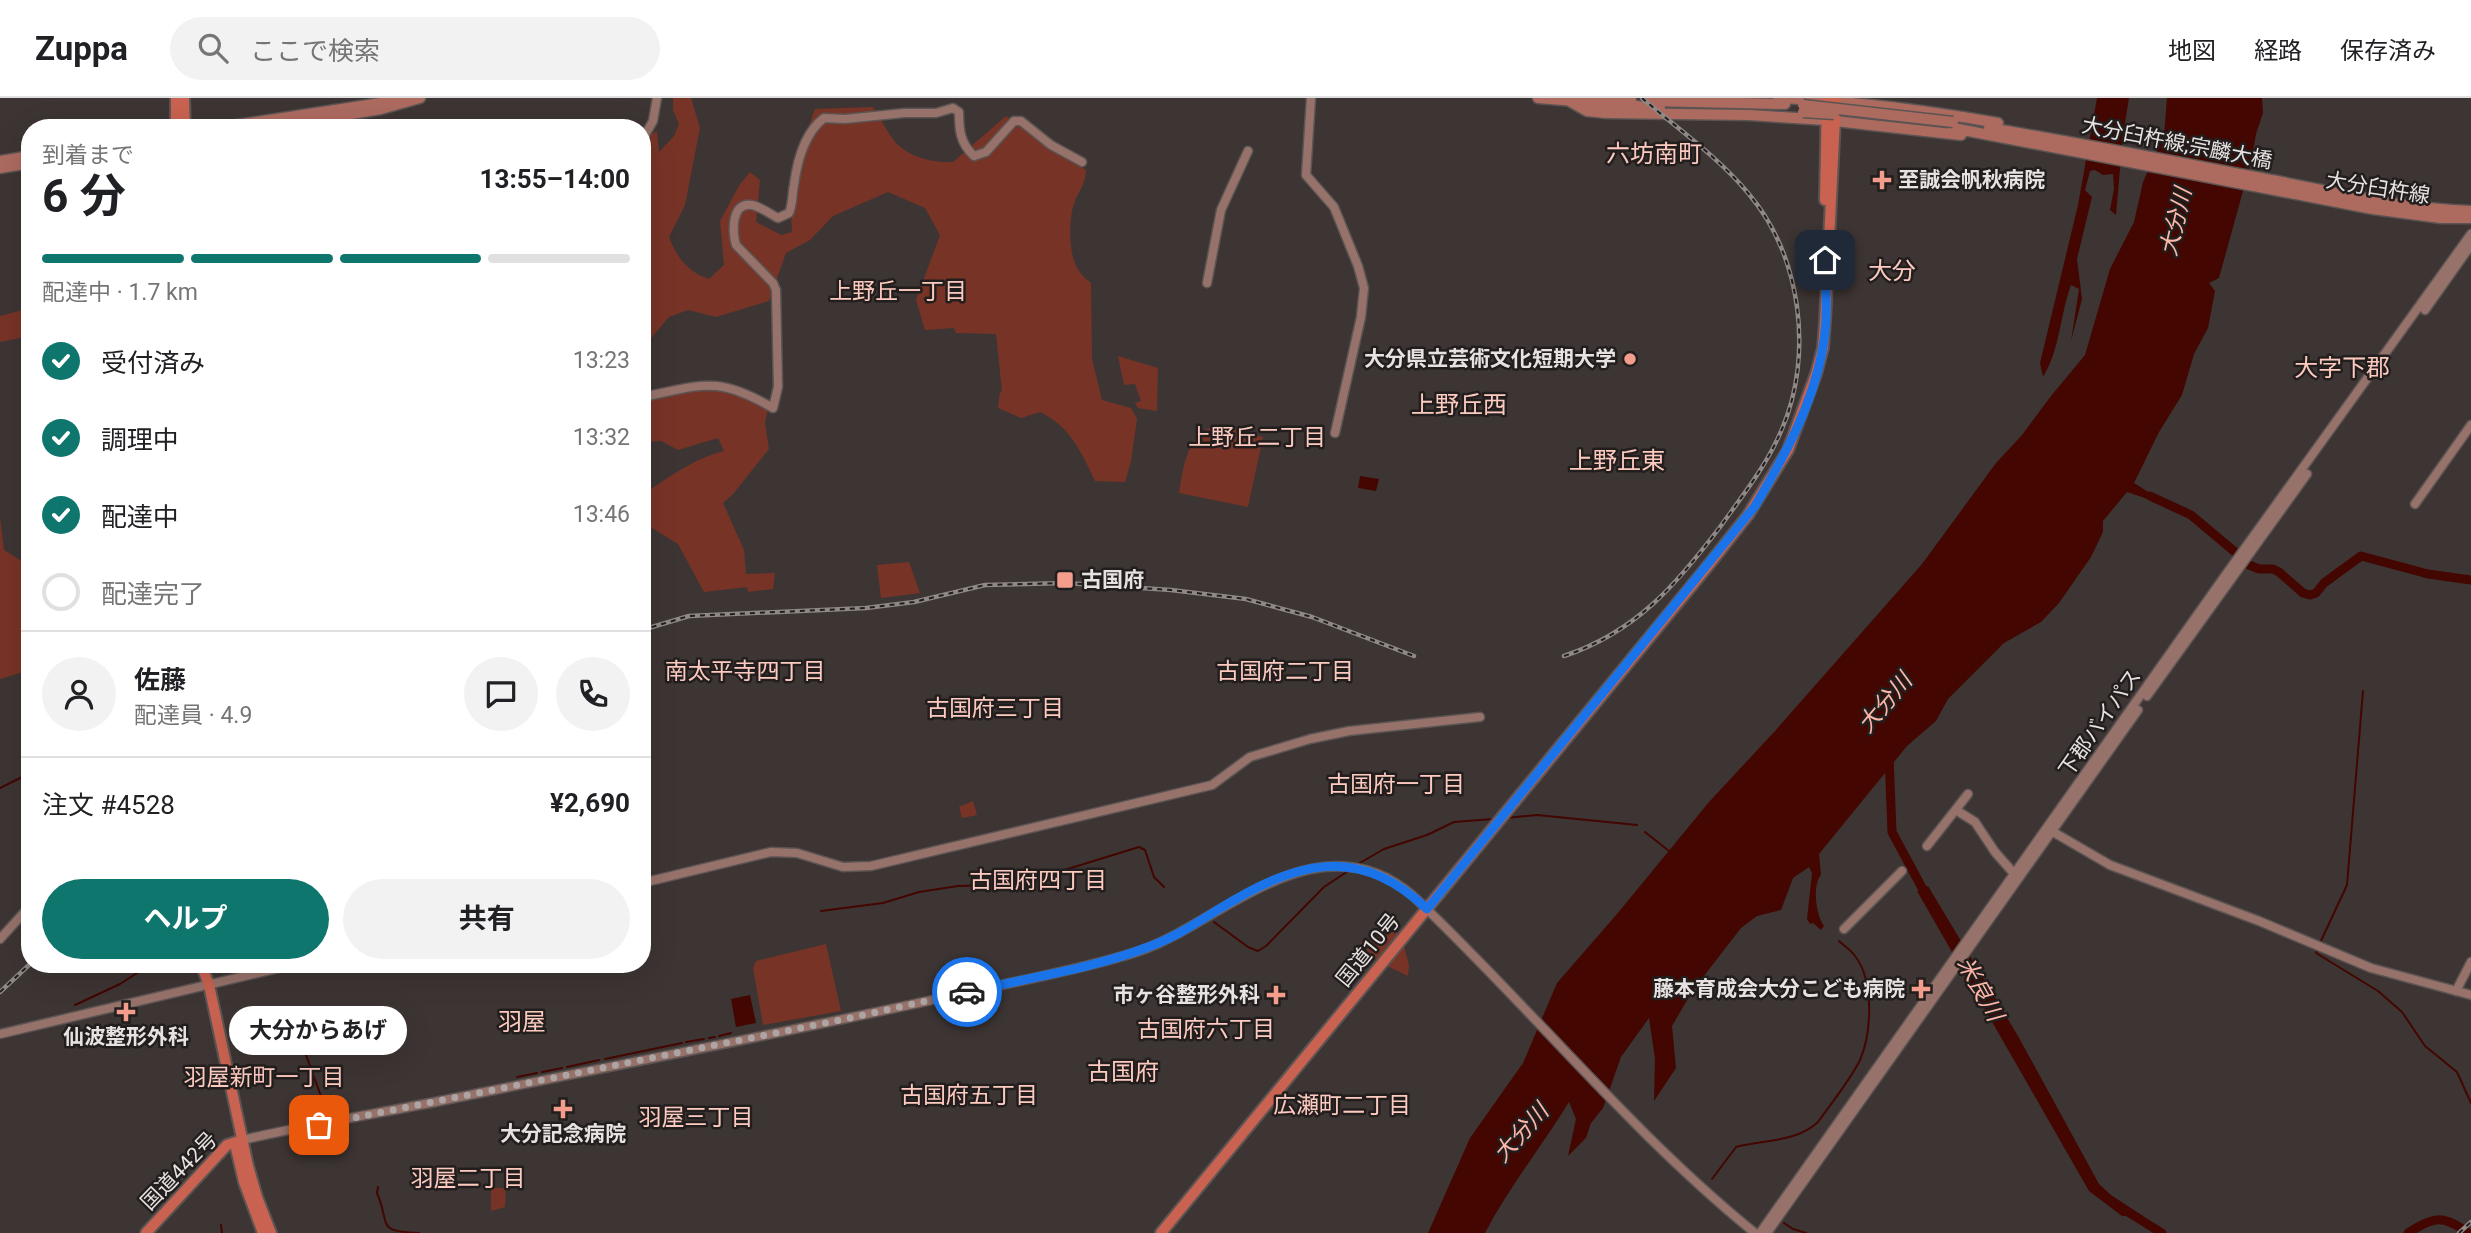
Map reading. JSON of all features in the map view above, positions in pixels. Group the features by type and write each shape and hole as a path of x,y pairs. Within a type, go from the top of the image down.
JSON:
{"highway":[{"path":"176,98 176,119"},
{"path":"184,98 185,119"},
{"name":"国道10号","path":"1161,1233 1755,506 1788,450 1801,419 1823,348 1832,99"},
{"path":"203,973 244,1182 263,1233"},
{"path":"238,1141 271,1233"},
{"name":"国道442号","path":"146,1233 227,1145 238,1141"}],"main road":[{"path":"276,119 381,103 397,98"},
{"path":"322,119 381,109 420,98"},
{"path":"1538,98 1668,108 1803,108"},
{"path":"1607,98 1803,108 1953,125 2067,146"},
{"path":"1778,98 1832,99 1954,116 2016,136"},
{"path":"1573,100 1587,111 1606,113 1831,120 2016,136 2067,146"},
{"name":"大分臼杵線;宗麟大橋","path":"2067,146 2280,186"},
{"path":"0,160 21,157"},
{"path":"0,167 21,164"},
{"name":"大分臼杵線","path":"2280,186 2386,204 2471,211"},
{"name":"大分臼杵線","path":"2280,186 2397,213 2471,218"}],"street":[{"path":"651,124 657,98"},
{"path":"1311,98 1306,175 1334,208 1360,271 1364,288 1361,317 1335,433"},
{"path":"651,395 694,386 718,385 739,390 773,408 778,387 776,290 773,283 736,246 735,216 739,209 751,205 778,218 789,213 794,180 804,145 811,131 824,118 936,113 953,108 959,112 959,132 965,148 974,156 986,152 1014,121 1021,121 1051,145 1082,162"},
{"path":"1207,283 1221,210 1248,151"},
{"name":"下郡バイパス","path":"1955,963 2471,234"},
{"name":"下郡バイパス","path":"2050,830 2471,245"},
{"path":"2415,504 2471,425"},
{"path":"651,881 780,852 805,855 843,867 871,866 1212,785 1250,757 1310,738 1480,717"},
{"path":"1927,846 1968,794"},
{"path":"1956,810 1975,821 1994,852 2017,877"},
{"path":"2050,830 2110,865 2371,968 2471,995"},
{"path":"238,1141 850,1018 1113,959 1160,943 1234,900 1287,876 1318,867 1354,867 1392,880 1427,909 1650,1139 1708,1195 1758,1233 1955,963"},
{"path":"1844,929 1902,871"},
{"path":"0,939 21,916"},
{"path":"2456,991 2471,962"},
{"path":"1767,1233 1955,963"},
{"path":"0,1034 259,973"}],"shaded area":[{"path":"673,98 691,98 700,128 685,205 669,237 684,263 709,279 724,265 720,221 740,184 750,172 760,180 756,222 781,235 792,232 790,194 797,159 815,109 873,107 899,146 917,157 946,162 953,162 1006,116 1086,170 1073,208 1071,247 1075,264 1091,283 1092,359 1102,400 1131,408 1137,419 1125,482 1095,481 1074,441 1051,418 1040,412 1021,418 998,408 1002,391 996,334 956,333 954,328 925,330 916,300 940,235 925,208 888,192 833,216 810,240 786,253 769,301 716,317 688,310 669,317 651,338 651,134 657,131 659,152 674,136 679,124 673,110"},
{"path":"21,310 21,338 0,342 0,316"},
{"path":"1118,356 1158,368 1157,411 1138,408 1135,403 1141,401 1135,384 1124,385"},
{"path":"694,388 736,391 768,408 765,423 769,449 723,503 744,550 746,574 775,573 773,589 748,592 747,587 704,592 678,544 651,527 651,489 692,464 724,451 718,438 678,450 661,441 651,442 651,398"},
{"path":"1218,426 1263,437 1248,507 1179,493 1185,462 1193,442 1199,434"},
{"path":"0,517 4,550 21,560 21,673 0,679"},
{"path":"909,562 920,593 881,598 877,565"},
{"path":"973,801 977,815 962,818 959,807"},
{"path":"1397,931 1397,936 1377,960 1360,943"},
{"path":"826,944 841,1011 763,1025 753,968 756,961"},
{"path":"1404,946 1409,965 1408,976 1387,966"},
{"path":"491,1188 506,1188 505,1207 491,1211"}],"water":[{"path":"2097,98 2129,98 2116,215 2110,210 2114,189 2113,174 2103,175 2095,170 2090,171 2085,190 2092,197 2077,259 2082,299 2071,341 2079,289 2071,285 2053,355 2043,377 2040,363 2078,205"},
{"name":"大分川","path":"2167,98 2262,98 2263,113 2219,278 2209,283 2215,291 2208,328 2194,354 2182,395 2159,432 2134,483 2161,500 2159,503 2127,492 2103,521 2103,532 2091,557 2059,603 2041,622 2004,643 1948,699 1936,721 1907,746 1819,854 1821,875 1816,893 1817,908 1824,926 1821,930 1807,919 1812,873 1809,867 1793,878 1781,910 1757,916 1741,928 1693,990 1672,1026 1676,1068 1654,1101 1655,1059 1649,1018 1621,1057 1603,1108 1591,1123 1586,1138 1568,1156 1576,1119 1569,1102 1504,1199 1485,1233 1428,1233 1470,1138 1523,1063 1557,983 1709,802 1922,564 1996,463 2022,435 2085,355 2110,269 2134,222 2143,182 2164,135"},
{"path":"1360,476 1379,479 1376,491 1358,488"},
{"path":"1928,886 2018,1036 2099,1184 2143,1216 2122,1216 2089,1191 1917,891"},
{"path":"750,995 756,1023 736,1027 731,999"}],"waterway":[{"path":"2150,496 2191,515 2235,552"},
{"path":"2249,565 2259,569 2273,569 2303,593 2310,595 2361,556 2428,574 2471,580"},
{"path":"2320,943 2347,885 2363,691"},
{"name":"米良川","path":"1889,756 1892,832 1927,897"},
{"path":"0,788 21,778"},
{"path":"1506,818 1537,815 1637,825"},
{"path":"1358,864 1384,849 1427,835 1454,822 1493,819"},
{"path":"1645,832 1669,851"},
{"path":"821,911 883,903 919,892 958,886 995,885 1027,876 1058,872 1139,847 1145,850 1154,877 1164,887"},
{"path":"1214,922 1248,947 1258,951 1324,887 1348,871"},
{"path":"1712,1179 1736,1147 1790,1137 1810,1129 1846,1084 1860,1060 1869,1021 1868,992 1861,966 1839,941"},
{"path":"2318,948 2316,953 2378,991 2402,1012 2425,1046 2457,1072 2471,1103"},
{"path":"75,1005 137,973"},
{"path":"298,1033 322,1099 333,1110"},
{"path":"719,1036 731,1033"},
{"path":"709,1038 715,1037"},
{"path":"686,1042 704,1039"},
{"path":"605,1059 682,1043"},
{"path":"567,1067 599,1060"},
{"path":"542,1072 562,1068"},
{"path":"517,1077 537,1073"},
{"path":"378,1187 377,1193 387,1225 396,1231 419,1233"},
{"name":"米良川","path":"2123,1209 2162,1233"},
{"name":"米良川","path":"2408,1233 2438,1220 2452,1223 2468,1233"},
{"path":"1784,1223 1806,1233"},
{"path":"221,1225 222,1233"}],"railway":[{"path":"1564,656 1590,646 1633,620 1670,587 1704,548 1754,479 1776,442 1792,400 1798,369 1797,306 1780,245 1766,218 1724,167 1642,98"},
{"path":"651,627 689,616 866,608 914,602 985,585 1066,583 1171,590 1246,599 1312,617 1414,656"},
{"path":"0,992 21,972"},
{"path":"2459,1233 2471,1222"}],"way so far":[{"path":"319,1125 967,992"}],"place":[{"name":"至誠会帆秋病院","path":"1882,180"},
{"name":"大分県立芸術文化短期大学","path":"1630,359"},
{"name":"古国府","path":"1065,580"},
{"name":"藤本育成会大分こども病院","path":"1921,989"},
{"name":"市ヶ谷整形外科","path":"1276,995"},
{"name":"仙波整形外科","path":"126,1012"},
{"name":"大分記念病院","path":"563,1109"},
{"name":"大分からあげ","path":"319,1125"}],"district":[{"name":"六坊南町","path":"1654,154"},
{"name":"大分","path":"1892,271"},
{"name":"上野丘一丁目","path":"898,291"},
{"name":"大字下郡","path":"2342,368"},
{"name":"上野丘西","path":"1459,405"},
{"name":"上野丘二丁目","path":"1257,437"},
{"name":"上野丘東","path":"1617,461"},
{"name":"南太平寺四丁目","path":"745,671"},
{"name":"古国府二丁目","path":"1285,671"},
{"name":"古国府三丁目","path":"995,708"},
{"name":"古国府一丁目","path":"1396,784"},
{"name":"古国府四丁目","path":"1038,880"},
{"name":"羽屋","path":"522,1022"},
{"name":"古国府六丁目","path":"1206,1029"},
{"name":"古国府","path":"1123,1072"},
{"name":"羽屋新町一丁目","path":"264,1077"},
{"name":"古国府五丁目","path":"969,1095"},
{"name":"広瀬町二丁目","path":"1342,1105"},
{"name":"羽屋三丁目","path":"696,1117"},
{"name":"羽屋二丁目","path":"468,1178"}],"route":[{"path":"967,992 1136,952 1172,937 1261,886 1313,868 1351,867 1385,876 1408,891 1427,909 1755,506 1788,450 1816,374 1823,348 1825,260"}]}
